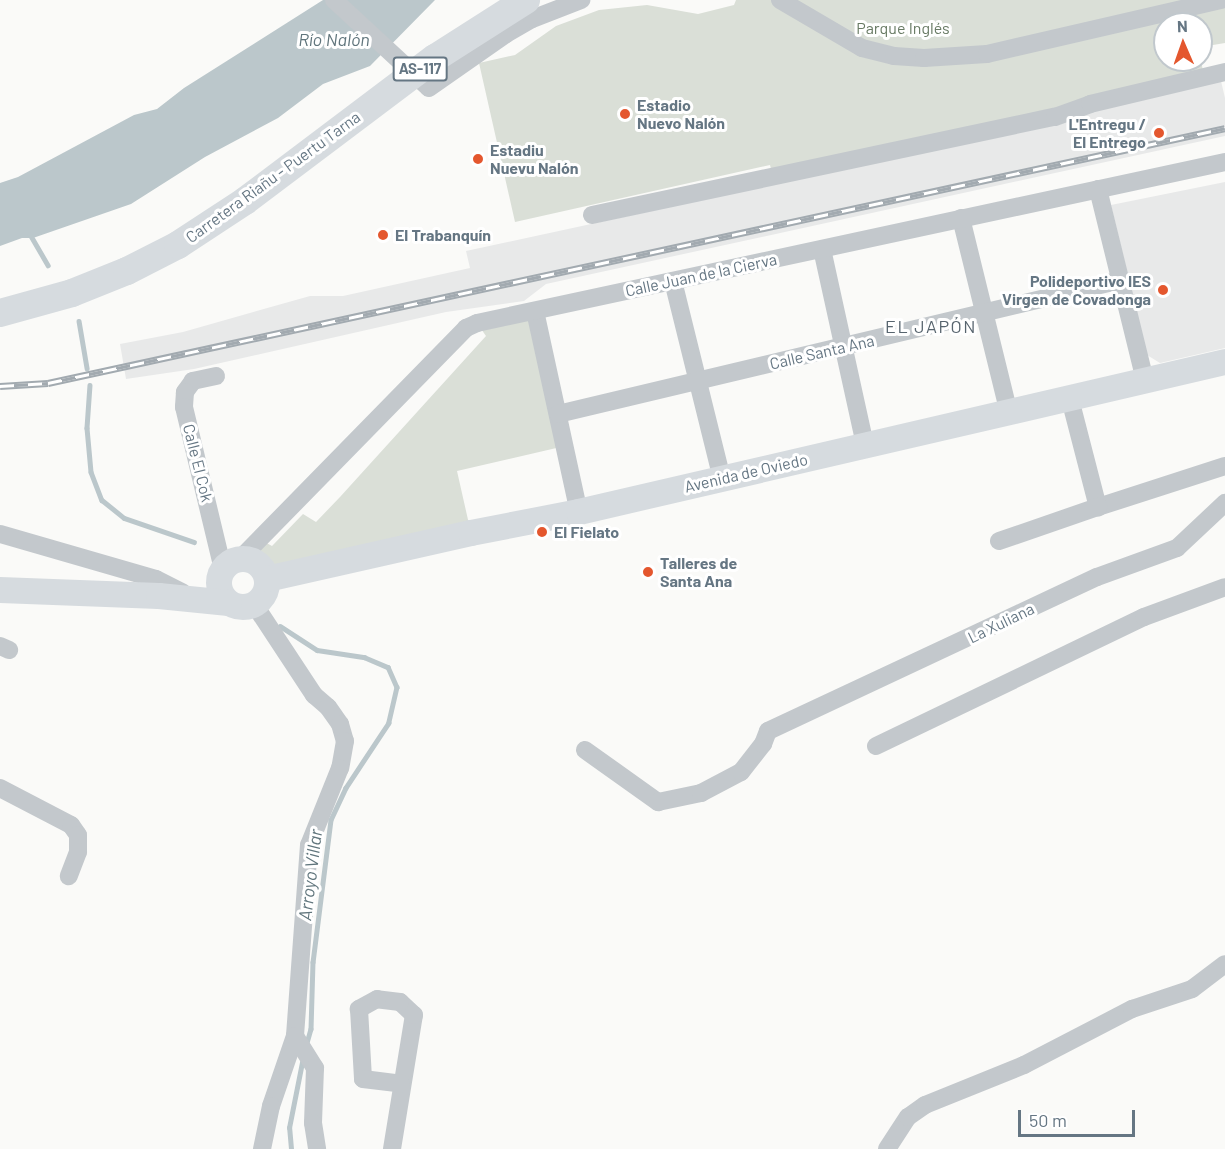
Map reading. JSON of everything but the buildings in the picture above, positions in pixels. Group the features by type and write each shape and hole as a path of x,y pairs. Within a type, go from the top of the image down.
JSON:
{"main road":[{"name":"Carretera Riañu - Puertu Tarna","path":"0,313 72,293 127,271 178,245 245,201 435,58 526,0"}],"street":[{"path":"334,0 429,88 515,29 559,7 581,0"},
{"path":"780,0 862,48 894,56 924,58 987,54 1221,0"},
{"path":"592,215 1055,117 1090,104 1225,72"},
{"name":"Calle Juan de la Cierva","path":"244,576 466,328 477,323 1225,162"},
{"path":"1098,189 1145,380"},
{"path":"961,218 1009,413"},
{"path":"822,249 865,444"},
{"name":"Calle Santa Ana","path":"558,414 1120,280"},
{"path":"673,281 722,479"},
{"path":"535,311 579,512"},
{"name":"Avenida de Oviedo","path":"0,590 171,594 244,576 579,512 1225,362"},
{"name":"Calle El Cok","path":"216,376 193,381 185,392 184,407 244,576"},
{"path":"1070,399 1098,507"},
{"path":"999,541 1225,466"},
{"name":"La Xuliana","path":"585,750 658,802 701,793 741,772 763,744 768,731 1097,577 1176,548 1225,503"},
{"path":"0,534 156,579 171,594"},
{"path":"244,576 314,695 328,707 340,724 345,741 340,768 309,845 297,1039 271,1106 262,1149"},
{"path":"876,746 1144,617 1225,587"},
{"path":"0,788 71,825 78,835 78,852 69,876"},
{"path":"887,1149 908,1118 925,1105 1024,1065 1132,1009 1192,989 1225,964"},
{"path":"392,1149 414,1016 400,1002 377,999 359,1009 363,1080 401,1084"},
{"path":"297,1039 315,1068 313,1123 317,1149"}],"shaded area":[{"path":"1221,81 1225,98 1225,136 546,284 524,301 446,312 194,369 126,379 120,344 183,332 310,296 343,296 470,268 466,251 1057,123 1093,110"},
{"path":"1225,182 1225,348 1160,363 1147,355 1111,205"}],"green space":[{"name":"Parque Inglés","path":"736,0 1225,0 1225,43 1213,45 1213,12 1153,12 1153,72 1203,72 1204,77 773,176 770,165 515,222 479,63 515,55 556,26 599,10 647,5 698,14 734,5"},
{"path":"535,311 565,446 457,471 471,533 263,570 257,564 261,540 272,546 303,514 316,522 340,497 486,336 477,323"}],"water":[{"name":"Río Nalón","path":"323,0 435,0 370,66 323,84 278,118 205,157 131,204 33,238 22,238 0,246 0,183 18,177 134,115 157,109 184,88"}],"waterway":[{"name":"Arroyo Villar","path":"30,234 48,265"},
{"name":"Arroyo Villar","path":"79,321 87,368"},
{"name":"Arroyo Villar","path":"90,385 87,428 91,472 102,500 124,518 194,542"},
{"name":"Arroyo Villar","path":"280,626 317,650 364,657 388,667 397,687 389,723 346,788 331,820 313,962 311,1029 307,1043"},
{"name":"Arroyo Villar","path":"291,1149 289,1128 303,1057"}],"railway":[{"path":"0,386 48,383 1225,128"}],"place":[{"name":"Estadio Nuevo Nalón","path":"625,114"},
{"name":"L'Entregu / El Entrego","path":"1159,133"},
{"name":"Estadiu Nuevu Nalón","path":"478,159"},
{"name":"El Trabanquín","path":"383,235"},
{"name":"Polideportivo IES Virgen de Covadonga","path":"1163,290"},
{"name":"El Fielato","path":"542,532"},
{"name":"Talleres de Santa Ana","path":"648,572"}],"district":[{"name":"EL JAPÓN","path":"931,326"}]}
